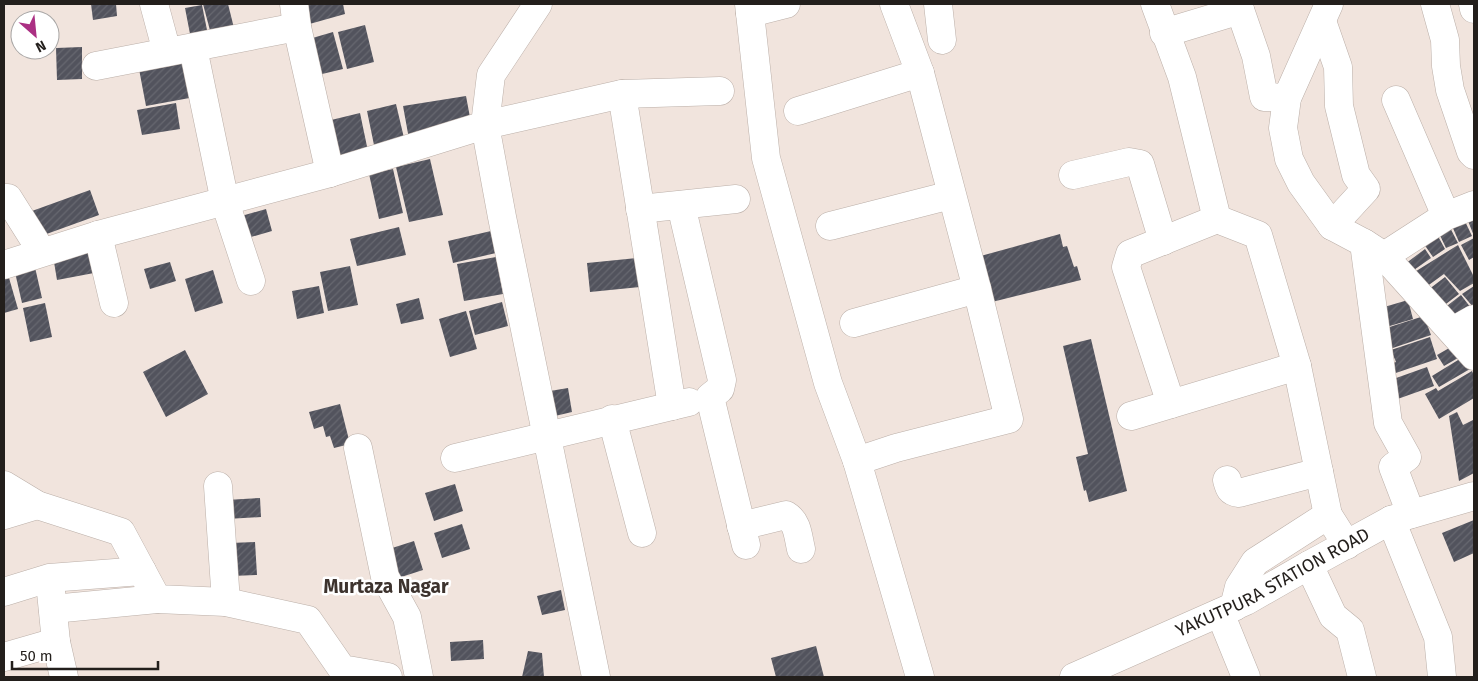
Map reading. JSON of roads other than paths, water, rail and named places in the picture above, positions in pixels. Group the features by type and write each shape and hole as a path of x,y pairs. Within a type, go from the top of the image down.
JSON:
{"street":[{"path":"154,4 180,50 225,202 251,281"},
{"path":"538,4 491,75 485,125 596,677"},
{"path":"786,4 750,8 766,158 828,383 857,461 920,677"},
{"path":"857,461 896,448 1009,420 977,289 920,73 894,4"},
{"path":"938,4 942,40"},
{"path":"1154,4 1182,77 1217,219"},
{"path":"1435,4 1445,40 1446,66 1450,90 1471,152 1474,155"},
{"path":"1473,4 1474,10"},
{"path":"1164,33 1239,7 1256,56 1264,97 1287,98"},
{"path":"1325,12 1287,98 1283,128 1289,159 1301,183 1332,226 1374,249 1464,325 1474,356"},
{"path":"1325,12 1338,67 1339,106 1356,175 1366,189 1332,226"},
{"path":"96,66 180,50 296,16 330,173"},
{"path":"798,112 920,73"},
{"path":"4,265 98,235 330,173 485,125 622,94 720,90"},
{"path":"622,94 672,406"},
{"path":"1396,100 1446,216"},
{"path":"1072,176 1129,162 1140,164 1163,241"},
{"path":"830,226 951,195"},
{"path":"4,198 8,198 42,252"},
{"path":"640,209 736,199"},
{"path":"455,458 710,397 720,389 722,380 681,204"},
{"path":"1374,249 1474,205"},
{"path":"1171,404 1126,267 1130,254 1217,219 1258,235 1297,366 1328,515 1347,544"},
{"path":"98,235 114,303"},
{"path":"1374,249 1388,423 1407,457 1393,467 1401,517 1438,637 1442,677"},
{"path":"854,323 977,289"},
{"path":"1131,416 1297,366"},
{"path":"710,397 744,535 786,515 791,518 796,526 801,550"},
{"path":"612,419 642,533"},
{"path":"358,448 385,577 407,617 419,677"},
{"path":"1227,480 1229,489 1234,493 1239,493 1319,472"},
{"path":"4,485 37,505 121,532 157,599"},
{"path":"218,486 226,602"},
{"name":"YAKUTPURA STATION ROAD","path":"1074,677 1227,610 1347,544 1401,517 1474,496"},
{"path":"4,515 37,505"},
{"path":"1246,677 1227,610 1255,562 1328,515"},
{"path":"1308,565 1333,616 1350,630 1362,677"},
{"path":"4,592 49,578 142,571"},
{"path":"49,578 56,642 64,677"},
{"path":"53,609 157,599 226,602 308,620 342,669 388,677"},
{"path":"4,657 56,642"}],"district":[{"name":"Murtaza Nagar","path":"386,586"}]}
